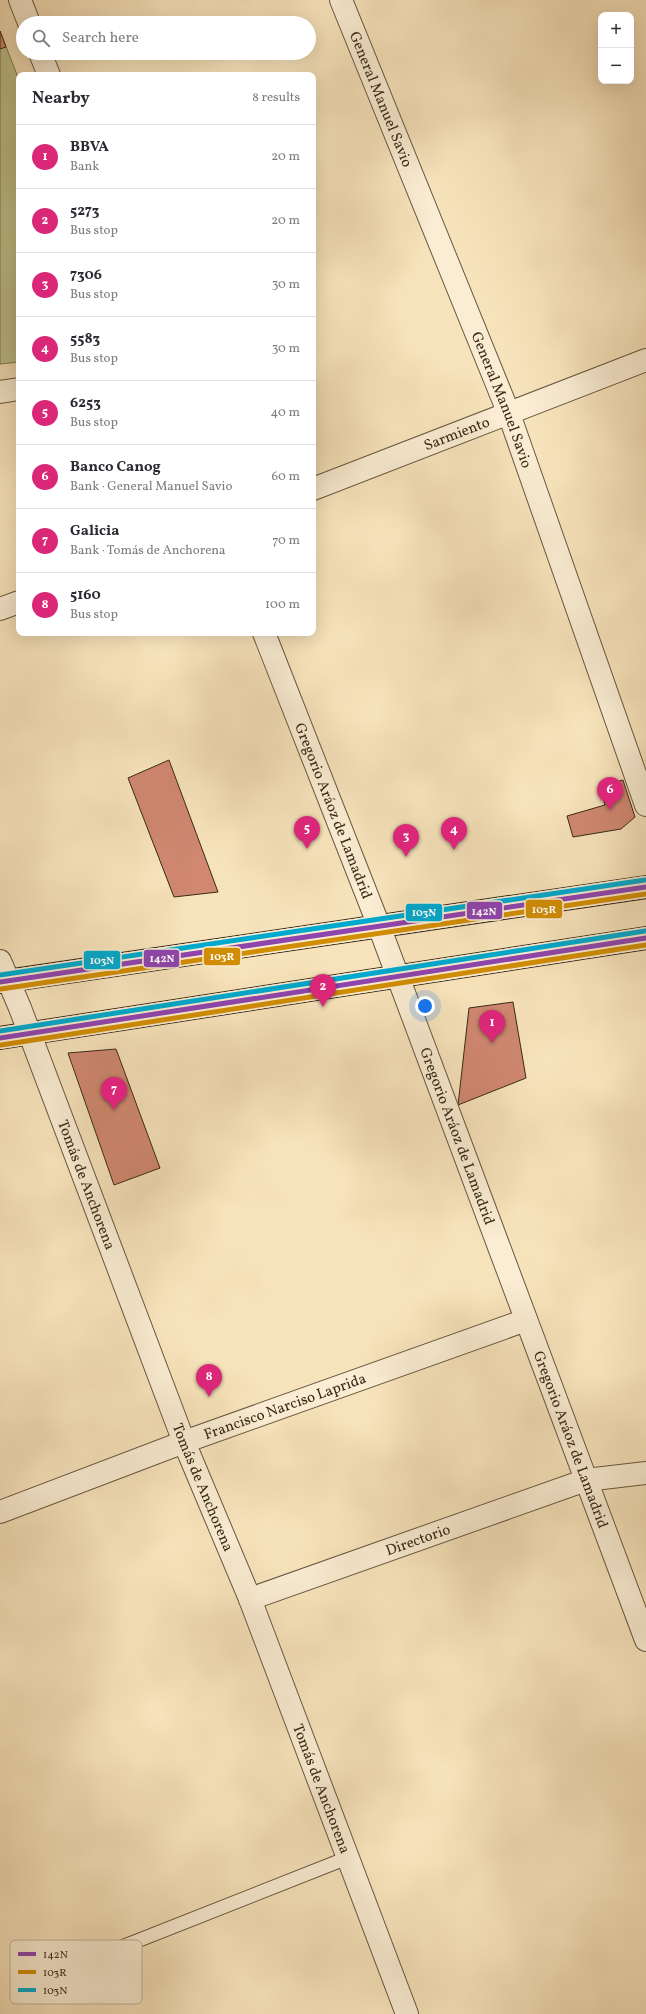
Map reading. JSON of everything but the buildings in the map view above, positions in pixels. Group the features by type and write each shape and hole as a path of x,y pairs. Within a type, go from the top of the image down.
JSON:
{"street":[{"path":"20,0 26,16"},
{"name":"General Manuel Savio","path":"341,0 509,414 646,805"},
{"path":"43,60 48,72"},
{"name":"Sarmiento","path":"316,488 646,360"},
{"path":"0,392 16,389"},
{"path":"0,609 16,603"},
{"name":"Gregorio Aráoz de Lamadrid","path":"265,636 379,926 396,976 646,1640"},
{"path":"4,982 646,887"},
{"path":"0,1038 646,938"},
{"name":"Tomás de Anchorena","path":"0,961 4,982 29,1034 184,1442 250,1599 407,2014"},
{"name":"Francisco Narciso Laprida","path":"0,1512 184,1442 526,1320"},
{"path":"586,1480 646,1473"},
{"name":"Directorio","path":"250,1599 586,1480"}],"lane":[{"path":"141,1940 347,1858"}],"green space":[{"path":"0,31 16,72 16,362 0,364"}],"transit line":[{"name":"103N","path":"0,975 645,880"},
{"name":"142N","path":"0,982 646,887"},
{"name":"103R","path":"1,989 646,894"},
{"name":"103N","path":"0,1031 645,931"},
{"name":"142N","path":"0,1038 646,938"},
{"name":"103R","path":"1,1045 646,945"}],"place":[{"name":"Banco Canog","path":"610,810"},
{"name":"6253","path":"307,849"},
{"name":"5583","path":"454,850"},
{"name":"7306","path":"406,857"},
{"name":"5273","path":"323,1007"},
{"name":"BBVA","path":"492,1043"},
{"name":"Galicia","path":"114,1110"},
{"name":"5160","path":"209,1397"}]}
